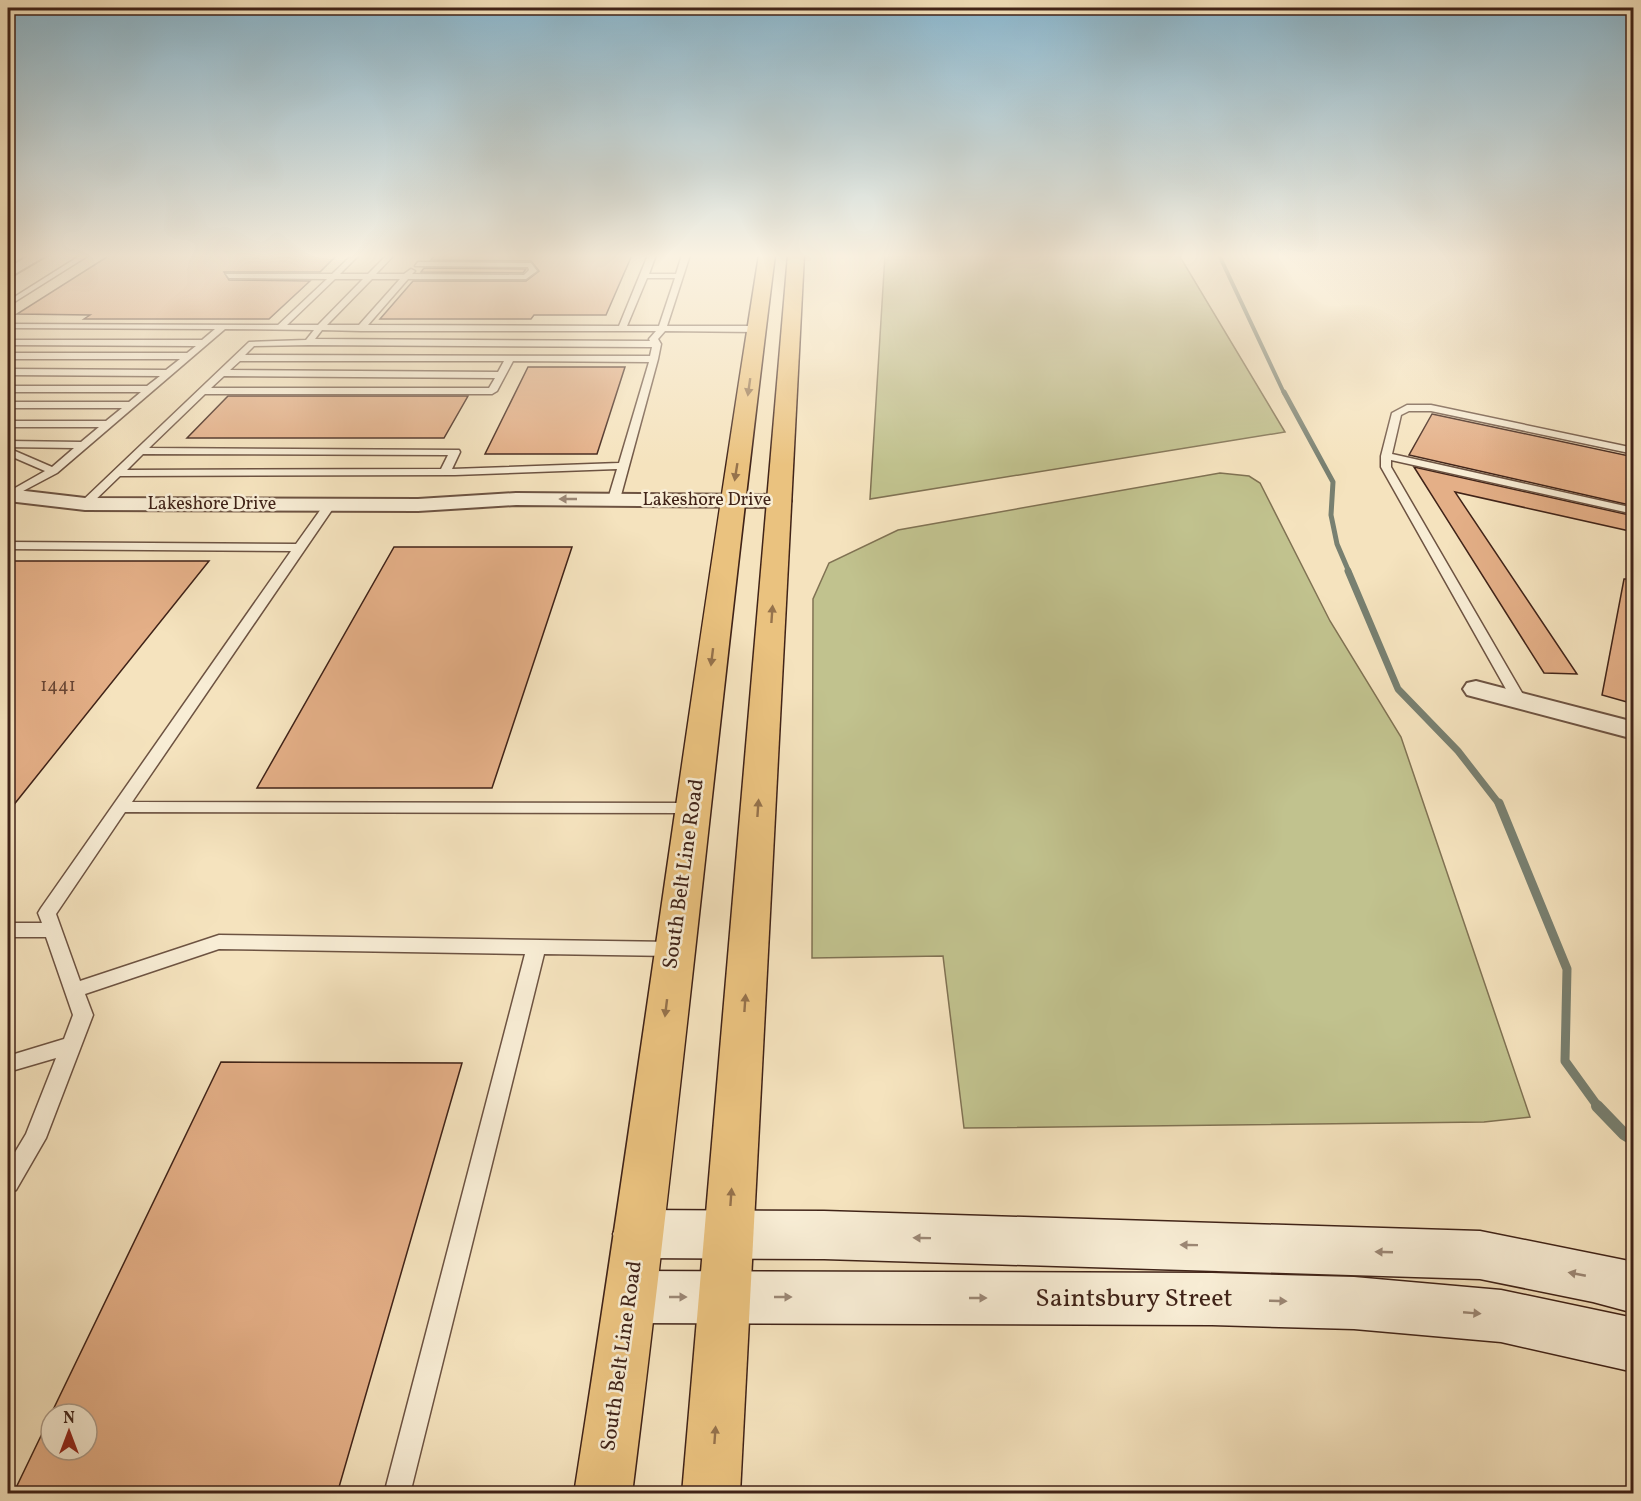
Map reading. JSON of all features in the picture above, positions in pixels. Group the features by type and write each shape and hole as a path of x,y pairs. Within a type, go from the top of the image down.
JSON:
{"main road":[{"name":"South Belt Line Road","path":"603,1494 631,1297 673,950 731,508 758,325"},
{"path":"711,1494 791,325"},
{"path":"757,329 791,329"}],"street":[{"name":"Lakeshore Drive","path":"8,496 85,504 418,505 516,499 614,499 731,508"},
{"name":"Lakeshore Drive","path":"418,505 452,511 513,516 780,508"},
{"path":"1476,689 1518,698 1634,731"},
{"path":"638,1234 1213,1245 1480,1255 1593,1277 1634,1288"},
{"name":"Saintsbury Street","path":"631,1297 1212,1299 1354,1303 1501,1316 1634,1345"}],"lane":[{"path":"614,499 654,359 657,344 653,339 663,325"},
{"path":"8,327 757,329"},
{"path":"8,496 53,471 223,327"},
{"path":"309,342 320,327"},
{"path":"8,342 203,343"},
{"path":"85,504 252,344 309,342 657,344"},
{"path":"8,356 188,356"},
{"path":"237,358 654,359"},
{"path":"203,391 492,391 510,359"},
{"path":"8,372 169,373"},
{"path":"221,373 501,375"},
{"path":"8,389 150,389"},
{"path":"8,405 130,405"},
{"path":"1518,698 1386,467 1386,456 1397,413 1407,408 1431,408 1634,451"},
{"path":"8,424 108,424"},
{"path":"8,444 84,444"},
{"path":"8,451 53,471"},
{"path":"141,451 455,452 445,472"},
{"path":"1386,456 1634,511"},
{"path":"118,473 445,472 623,466"},
{"path":"8,1183 35,1138 83,1015 47,913 330,504"},
{"path":"8,545 300,548"},
{"path":"121,807 693,808"},
{"path":"8,930 53,930"},
{"path":"74,990 219,942 673,950"},
{"path":"397,1494 536,948"},
{"path":"8,1064 71,1045"}],"green space":[{"path":"881,325 1221,325 1285,432 870,499"},
{"path":"1220,473 1249,476 1260,483 1330,621 1401,737 1530,1117 1484,1122 964,1128 943,956 812,958 813,599 829,563 898,530"}],"building":[{"path":"528,367 625,367 597,454 485,454"},
{"path":"228,396 468,396 444,438 187,438"},
{"path":"1432,414 1634,457 1634,506 1409,455"},
{"path":"1414,467 1634,516 1634,532 1455,492 1577,674 1544,673"},
{"path":"394,547 572,547 492,788 257,788"},
{"path":"8,561 209,561 8,812"},
{"path":"1624,579 1634,579 1634,704 1602,695"},
{"path":"221,1062 462,1063 337,1494 13,1494 39,1440 39,1462 99,1462 99,1402 57,1402"}],"waterway":[{"path":"1252,325 1284,393"},
{"path":"1284,392 1333,482 1331,515 1337,544 1349,572"},
{"path":"1348,571 1398,689 1458,751 1500,805"},
{"path":"1500,805 1567,969 1565,1061 1599,1108"},
{"path":"1597,1106 1624,1134 1634,1140"}]}
